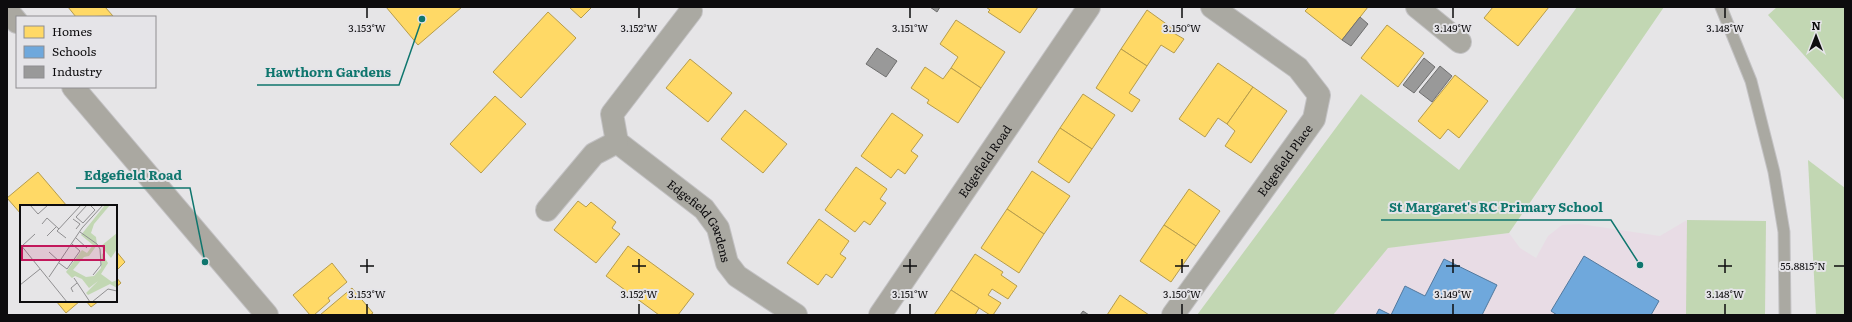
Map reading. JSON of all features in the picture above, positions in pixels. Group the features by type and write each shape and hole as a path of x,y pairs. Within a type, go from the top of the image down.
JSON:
{"street":[{"name":"Edgefield Road","path":"880,315 1089,7"},
{"name":"Edgefield Place","path":"1173,315 1314,119 1319,95 1298,68 1212,7"},
{"path":"1417,7 1438,14 1460,42"},
{"path":"7,10 16,21"},
{"path":"547,210 594,154 618,142 612,114 691,11"},
{"path":"74,88 265,313"},
{"name":"Edgefield Gardens","path":"618,142 704,209 718,228 727,263 737,276 796,315"}],"lane":[{"path":"1721,7 1751,81 1774,172 1784,232 1785,315"}],"shaded area":[{"path":"1687,220 1766,221 1765,315 1333,315 1388,248 1509,233 1520,248 1536,258 1548,236 1562,225 1580,224 1660,236"}],"green space":[{"path":"1577,7 1664,7 1509,233 1388,248 1333,315 1197,315 1361,94 1459,170"},
{"path":"1777,7 1845,7 1845,101 1768,15"},
{"path":"1808,160 1845,188 1845,315 1816,315"},
{"path":"1687,220 1766,221 1765,315 1686,315"}],"building: Homes":[{"path":"68,7 105,7 113,16 75,16"},
{"path":"386,7 462,7 418,45"},
{"path":"569,7 592,7 581,18"},
{"path":"986,7 1038,7 1020,33 988,12 990,10"},
{"path":"1309,7 1368,7 1342,40 1305,11"},
{"path":"1493,7 1549,7 1518,46 1484,18"},
{"path":"1147,10 1172,28 1170,31 1184,39 1174,53 1161,45 1147,66 1121,49"},
{"path":"548,12 576,38 521,98 493,72"},
{"path":"956,20 1005,52 981,88 951,68 958,57 940,44"},
{"path":"1387,25 1424,53 1398,87 1361,58"},
{"path":"1121,49 1147,66 1129,93 1140,100 1132,112 1096,88"},
{"path":"690,59 732,93 708,122 666,88"},
{"path":"1218,63 1253,87 1227,124 1218,118 1205,137 1179,119"},
{"path":"925,67 943,79 951,68 981,88 958,123 927,103 929,100 911,88"},
{"path":"1455,75 1488,101 1459,138 1448,129 1440,139 1418,121"},
{"path":"1253,87 1287,111 1251,163 1225,146 1235,131 1227,124"},
{"path":"1083,94 1115,115 1092,149 1060,128"},
{"path":"495,96 526,124 481,173 450,144"},
{"path":"745,110 787,144 763,173 721,139"},
{"path":"892,113 923,135 911,151 918,156 905,174 898,169 891,178 861,156"},
{"path":"1060,128 1092,149 1069,183 1038,162"},
{"path":"856,167 887,189 880,199 886,203 870,225 864,221 855,232 825,210"},
{"path":"1032,171 1070,196 1044,234 1007,209"},
{"path":"38,172 66,205 20,205 20,213 7,198"},
{"path":"1189,189 1220,211 1196,246 1164,225"},
{"path":"578,201 586,207 591,202 616,222 612,228 620,234 596,263 554,230"},
{"path":"1007,209 1044,234 1019,273 981,248"},
{"path":"819,219 849,241 840,254 846,258 832,278 826,274 818,285 787,263"},
{"path":"1164,225 1196,246 1171,282 1140,261"},
{"path":"628,246 694,294 678,315 659,315 606,276"},
{"path":"117,252 125,262 117,270"},
{"path":"975,254 1003,272 1001,275 1017,286 1008,299 992,289 988,295 1001,303 993,315 990,315 951,290"},
{"path":"332,263 347,282 328,298 330,301 314,315 310,315 293,295"},
{"path":"117,278 121,283 117,286"},
{"path":"352,288 373,313 370,315 320,315"},
{"path":"951,290 979,308 975,315 934,315"},
{"path":"1120,295 1149,315 1107,315"},
{"path":"57,302 79,302 66,313"},
{"path":"87,302 98,302 91,307"}],"building: Schools":[{"path":"1584,256 1659,301 1651,315 1557,315 1551,311"},
{"path":"1444,259 1497,285 1482,315 1391,315 1405,286 1425,296"},
{"path":"1379,309 1391,315 1376,315"}],"building: Industry":[{"path":"930,7 940,7 937,12"},
{"path":"1360,17 1368,24 1351,46 1342,40"},
{"path":"877,48 897,61 886,77 866,64"},
{"path":"1424,58 1435,67 1414,93 1403,85"},
{"path":"1440,66 1452,76 1432,102 1419,92"},
{"path":"1083,311 1089,315 1080,315"}],"place":[{"name":"Hawthorn Gardens","path":"422,19"},
{"name":"Edgefield Road","path":"205,262"},
{"name":"St Margaret's RC Primary School","path":"1640,265"}]}
